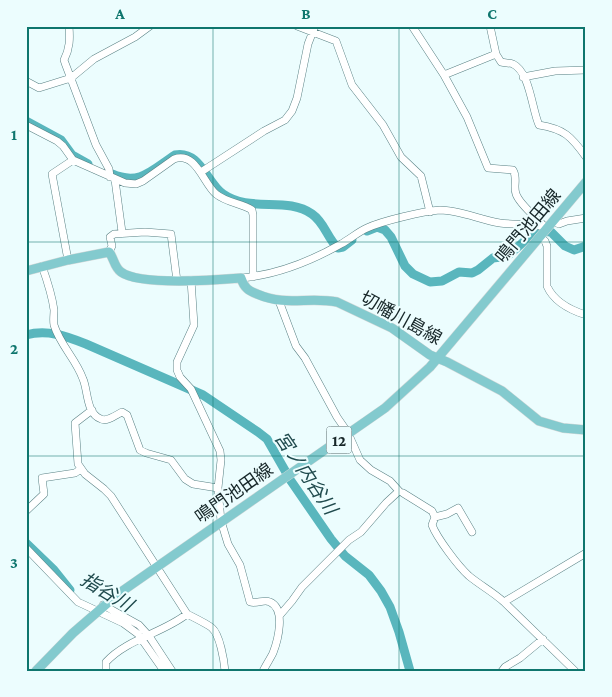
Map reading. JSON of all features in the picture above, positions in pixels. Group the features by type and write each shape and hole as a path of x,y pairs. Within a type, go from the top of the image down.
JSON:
{"main road":[{"name":"鳴門池田線","path":"36,671 99,609 403,393 438,358 586,182"},
{"path":"26,271 109,252 119,271 127,276 177,281 241,278"},
{"name":"切幡川島線","path":"241,278 249,291 268,299 279,301 327,300 337,302 392,328 430,355 502,391 539,421 563,428 586,430"}],"street":[{"path":"69,26 70,43 64,60 74,92 111,176 122,232"},
{"path":"26,81 39,88 71,78 94,59 135,37 150,26"},
{"path":"297,26 314,29 336,41 352,86 383,125 401,157 422,176 430,212"},
{"path":"412,26 444,75 467,117 488,168 513,170 516,175 515,191 518,197 546,229 547,286 550,291 560,303 586,315"},
{"path":"490,26 496,54 501,62 512,64 518,68 523,77 530,92 539,126 561,130 586,157"},
{"path":"201,172 264,131 286,120 297,98 308,44 314,29"},
{"path":"444,75 496,54"},
{"path":"523,77 555,71 586,70"},
{"path":"26,125 57,141 73,160 126,183 136,184 143,182 180,157 194,164 215,193 225,200 252,210 253,277"},
{"path":"68,260 52,174 73,160"},
{"path":"241,278 253,277 313,258 368,227 430,212 449,211 482,220 546,229 567,220 586,218"},
{"path":"109,252 112,246 110,237 114,234 122,232 171,234 177,281"},
{"path":"42,266 50,291 54,323 64,347 71,354 83,377 88,402 92,410 102,420 122,412 127,415 140,450 146,454 171,460 185,479 193,484 218,488"},
{"path":"191,280 194,325 177,362 178,370 180,377 190,389 220,451 218,488 221,522 228,544 240,566 250,602 272,602 280,615 273,653 263,671"},
{"path":"279,301 296,346 305,358 337,417 348,433 360,460 390,481 399,491 361,532 349,540 302,587 280,615"},
{"path":"92,410 75,423 78,464 81,469 111,496 187,614 211,627 216,632 223,654 225,671"},
{"path":"26,511 44,494 42,478 81,469"},
{"path":"403,493 432,511 435,517 432,525 436,536 467,574 492,591 574,671"},
{"path":"435,517 447,514 458,508 472,532"},
{"path":"26,548 78,602 132,620 139,625 164,671"},
{"path":"504,602 586,553"},
{"path":"106,671 106,662 112,655 187,614"},
{"path":"145,638 172,671"},
{"path":"502,671 543,639"}],"waterway":[{"path":"26,121 61,140 72,155 88,164"},
{"path":"112,174 130,178 138,177 152,171 175,155 184,155 191,157 197,162 217,189 234,200 245,203 291,206 302,209 316,218 338,248 343,247 352,240"},
{"path":"367,231 377,227 385,230 391,237 405,266 413,274 430,282 442,281 459,272 472,273 493,258 510,254 529,237 540,231 551,232 565,246 574,250 586,246"},
{"name":"宮ノ内谷川","path":"26,335 49,333 86,344 203,395 267,439 291,481 331,539 345,556 369,575 381,591 390,607 410,671"},
{"name":"指谷川","path":"26,543 54,570 70,590"},
{"name":"指谷川","path":"125,621 139,630 168,671"}]}
